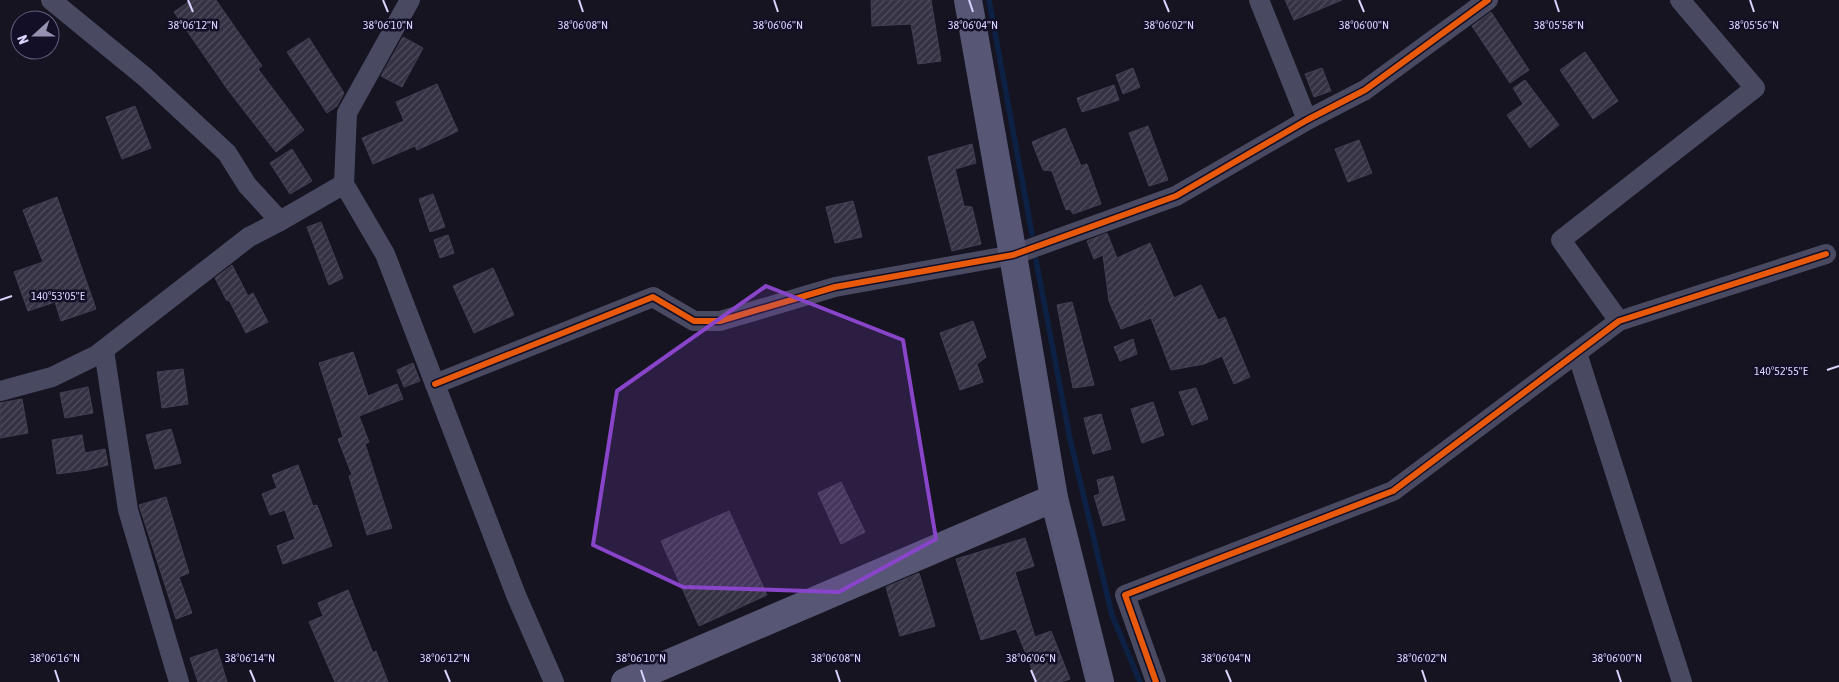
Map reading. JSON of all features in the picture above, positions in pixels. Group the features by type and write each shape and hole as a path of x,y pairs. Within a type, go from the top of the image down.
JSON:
{"street":[{"path":"52,0 144,77 227,153 247,185 280,221"},
{"path":"410,0 347,113 344,184 385,254 516,595 554,682"},
{"path":"968,0 1014,255 1054,498 1100,682"},
{"path":"1259,0 1306,120"},
{"path":"435,384 653,297 694,321 720,321 835,287 1014,255 1176,196 1306,120 1365,90 1488,0"},
{"path":"1619,321 1561,240 1755,88 1680,0"},
{"path":"0,391 52,376 98,355 250,237 344,184"},
{"path":"1156,682 1124,595 1393,491 1619,321 1826,254"},
{"path":"104,350 128,510 179,682"},
{"path":"1577,353 1682,682"},
{"path":"625,682 1054,498"}],"highlighted area":[{"path":"766,286 903,340 936,539 839,592 683,587 593,545 617,391"}],"building":[{"path":"191,0 216,0 262,66 258,69 304,130 276,152 228,90 174,12"},
{"path":"871,0 931,0 941,61 918,64 911,24 872,26"},
{"path":"1285,0 1342,0 1294,20"},
{"path":"1491,12 1529,70 1510,83 1472,26"},
{"path":"403,37 423,48 402,87 381,76"},
{"path":"309,38 344,93 337,106 327,113 287,52"},
{"path":"1585,52 1618,101 1593,119 1560,70"},
{"path":"1133,68 1140,87 1123,94 1116,75"},
{"path":"1322,68 1331,91 1314,97 1305,74"},
{"path":"1525,80 1559,125 1530,148 1507,115 1523,104 1513,88"},
{"path":"437,84 458,131 417,150 415,146 373,164 362,138 404,121 396,102"},
{"path":"1114,85 1119,100 1082,112 1077,98"},
{"path":"135,106 151,148 122,159 106,117"},
{"path":"1148,126 1168,180 1149,186 1129,133"},
{"path":"1065,128 1081,166 1087,164 1101,204 1073,214 1070,209 1066,210 1052,171 1043,170 1032,142"},
{"path":"1359,140 1372,173 1348,182 1335,149"},
{"path":"972,144 976,163 955,169 964,206 972,207 981,244 952,251 928,157"},
{"path":"292,149 312,181 290,194 270,163"},
{"path":"433,194 445,227 430,232 419,199"},
{"path":"57,197 96,309 61,321 55,302 28,311 14,272 43,262 23,210"},
{"path":"853,201 862,237 835,243 826,207"},
{"path":"321,222 343,278 329,285 307,227"},
{"path":"1107,233 1117,258 1150,243 1174,298 1201,285 1218,320 1225,317 1250,377 1234,384 1222,356 1204,364 1171,370 1151,318 1121,329 1109,301 1103,255 1094,259 1087,241"},
{"path":"448,235 454,253 440,258 434,240"},
{"path":"232,265 248,296 253,293 268,322 246,333 215,278"},
{"path":"493,268 514,315 474,333 453,286"},
{"path":"1072,302 1094,385 1073,388 1057,305"},
{"path":"973,321 986,357 977,364 983,382 960,390 940,333"},
{"path":"1133,339 1137,354 1120,361 1114,347"},
{"path":"353,352 368,396 397,384 403,399 359,416 369,442 365,444 392,528 367,535 349,476 352,475 338,439 343,437 319,363"},
{"path":"413,363 420,381 404,387 397,370"},
{"path":"183,369 188,404 162,408 157,372"},
{"path":"88,387 93,413 65,418 60,393"},
{"path":"1196,388 1208,419 1192,425 1179,392"},
{"path":"22,399 28,433 0,438 0,403"},
{"path":"1153,402 1164,435 1142,443 1131,409"},
{"path":"1101,414 1111,449 1093,454 1084,418"},
{"path":"171,429 181,463 155,469 146,435"},
{"path":"82,435 85,453 105,449 108,465 57,474 52,440"},
{"path":"298,465 313,506 317,505 332,546 283,564 277,546 295,539 285,510 270,515 262,494 277,488 272,475"},
{"path":"1113,476 1125,520 1103,526 1094,496 1100,494 1097,480"},
{"path":"841,482 865,532 841,544 818,493"},
{"path":"166,497 189,573 179,577 192,613 176,619 139,505"},
{"path":"729,511 767,595 699,626 661,541"},
{"path":"1025,538 1034,566 1015,572 1035,637 1051,631 1070,679 1061,682 1037,682 1016,629 981,640 956,559"},
{"path":"919,573 935,626 900,636 886,587"},
{"path":"348,590 373,653 376,651 388,682 335,682 309,622 323,616 318,603"},
{"path":"217,649 227,682 198,682 190,658"}],"waterway":[{"path":"989,0 1032,234"},
{"path":"1036,260 1070,439 1112,615 1140,682"}],"cycle path":[{"path":"435,384 653,297 694,321 720,321 835,287 1013,255 1176,196 1307,120 1365,90 1488,0"},
{"path":"1156,682 1125,595 1393,491 1619,321 1826,254"}]}
